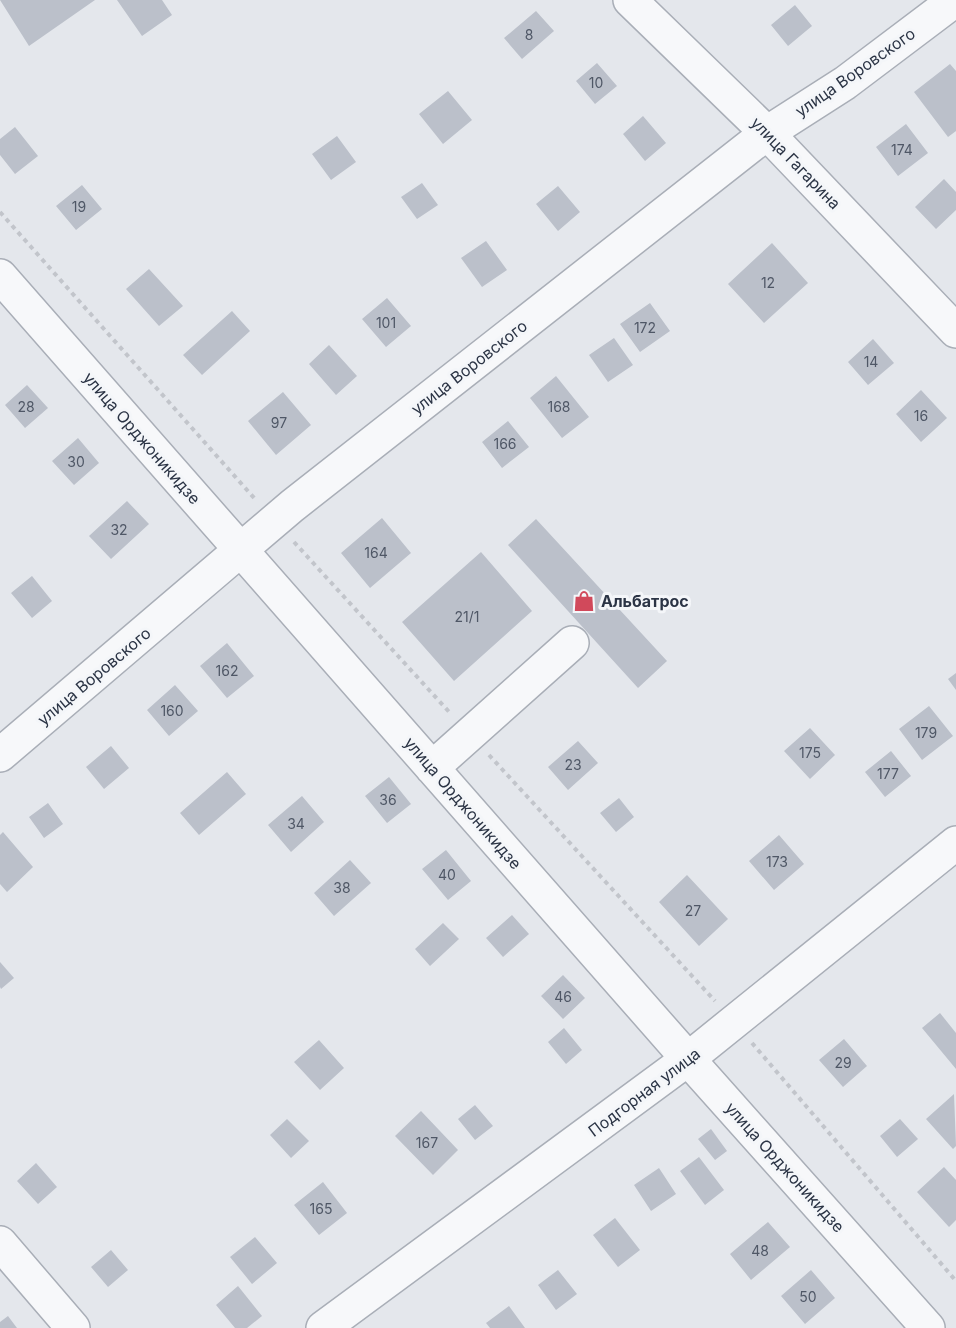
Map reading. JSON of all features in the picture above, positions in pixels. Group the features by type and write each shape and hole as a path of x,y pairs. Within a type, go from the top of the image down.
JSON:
{"street":[{"name":"улица Гагарина","path":"630,0 767,133 956,331"},
{"name":"улица Воровского","path":"0,755 241,551 274,520 767,133 845,83 955,0"},
{"name":"улица Орджоникидзе","path":"0,276 688,1059 928,1328"},
{"path":"432,768 572,643"},
{"name":"Подгорная улица","path":"323,1328 688,1059 956,843"},
{"path":"0,1243 74,1328"}],"path":[{"path":"0,212 274,520 734,1023 956,1281"}],"building":[{"path":"0,0 95,0 29,46"},
{"path":"117,0 162,0 172,15 142,36"},
{"path":"795,5 812,26 788,46 771,25"},
{"path":"536,11 554,31 522,59 504,38"},
{"path":"597,63 617,86 595,104 576,81"},
{"path":"950,64 956,71 956,131 948,137 914,92"},
{"path":"448,91 472,120 443,144 419,114"},
{"path":"643,116 666,143 645,161 623,134"},
{"path":"906,124 928,153 898,176 876,147"},
{"path":"15,127 38,156 15,174 0,155 0,139"},
{"path":"337,136 356,162 331,180 312,154"},
{"path":"944,179 956,192 956,210 936,229 915,207"},
{"path":"422,183 438,205 417,219 401,197"},
{"path":"82,185 102,209 76,230 56,206"},
{"path":"558,186 580,212 558,231 536,204"},
{"path":"486,241 507,270 482,287 461,258"},
{"path":"772,243 808,283 764,323 728,284"},
{"path":"149,269 183,306 159,326 126,289"},
{"path":"387,298 411,326 386,347 362,319"},
{"path":"650,303 670,331 640,352 620,324"},
{"path":"232,311 250,331 202,375 183,355"},
{"path":"614,338 633,365 608,382 589,355"},
{"path":"873,339 894,363 868,385 848,362"},
{"path":"329,345 357,376 336,395 309,364"},
{"path":"556,376 589,417 562,438 530,398"},
{"path":"27,385 48,408 25,428 5,405"},
{"path":"921,390 947,418 921,442 896,414"},
{"path":"283,392 311,425 276,455 248,421"},
{"path":"508,421 529,447 502,468 482,442"},
{"path":"78,438 99,463 74,485 52,461"},
{"path":"127,501 149,524 111,559 89,536"},
{"path":"382,518 411,553 370,588 341,553"},
{"path":"536,519 667,661 638,688 508,545"},
{"path":"481,552 532,611 454,681 402,622"},
{"path":"32,576 52,601 32,618 11,593"},
{"path":"227,643 254,676 227,698 200,666"},
{"path":"956,673 956,690 948,679"},
{"path":"175,685 198,711 169,736 147,710"},
{"path":"929,706 953,736 922,760 899,729"},
{"path":"810,728 835,755 810,779 784,751"},
{"path":"578,741 598,763 568,790 548,767"},
{"path":"111,746 129,768 104,789 86,767"},
{"path":"891,751 911,776 885,797 865,772"},
{"path":"227,772 246,794 199,835 180,813"},
{"path":"389,777 411,804 387,823 365,796"},
{"path":"302,796 324,822 291,852 268,825"},
{"path":"619,798 634,817 616,832 600,813"},
{"path":"48,803 63,824 44,838 29,817"},
{"path":"3,832 33,867 7,892 0,884 0,835"},
{"path":"779,835 804,864 774,890 749,861"},
{"path":"446,850 471,881 448,900 422,869"},
{"path":"350,860 371,883 334,916 314,893"},
{"path":"687,875 728,919 699,946 659,902"},
{"path":"512,915 529,934 503,957 486,938"},
{"path":"443,923 459,939 430,966 415,949"},
{"path":"0,962 14,978 1,989 0,987"},
{"path":"563,975 585,998 563,1019 541,996"},
{"path":"940,1013 956,1033 956,1069 922,1028"},
{"path":"564,1028 582,1050 566,1064 548,1042"},
{"path":"844,1039 867,1066 843,1087 819,1060"},
{"path":"319,1040 344,1068 320,1090 294,1062"},
{"path":"954,1094 956,1146 953,1149 926,1119"},
{"path":"475,1105 493,1126 475,1140 458,1119"},
{"path":"421,1111 458,1150 433,1175 395,1136"},
{"path":"287,1119 309,1141 291,1158 270,1135"},
{"path":"900,1119 918,1139 897,1157 880,1136"},
{"path":"711,1129 727,1151 715,1160 698,1139"},
{"path":"699,1157 724,1190 705,1205 680,1171"},
{"path":"36,1163 57,1187 38,1204 17,1181"},
{"path":"944,1167 956,1180 956,1220 949,1227 917,1192"},
{"path":"659,1168 676,1194 651,1211 634,1185"},
{"path":"323,1182 347,1213 319,1235 294,1205"},
{"path":"615,1218 640,1250 618,1267 593,1235"},
{"path":"768,1222 790,1247 751,1280 730,1254"},
{"path":"255,1237 277,1263 252,1284 230,1257"},
{"path":"111,1250 128,1270 108,1287 91,1267"},
{"path":"558,1270 577,1294 556,1310 538,1285"},
{"path":"811,1270 835,1298 805,1324 781,1296"},
{"path":"238,1286 262,1316 247,1328 235,1328 216,1305"},
{"path":"509,1306 525,1328 490,1328 486,1323"},
{"path":"8,1316 17,1328 0,1328 0,1322"}],"place":[{"name":"Альбатрос","path":"584,601"}]}
